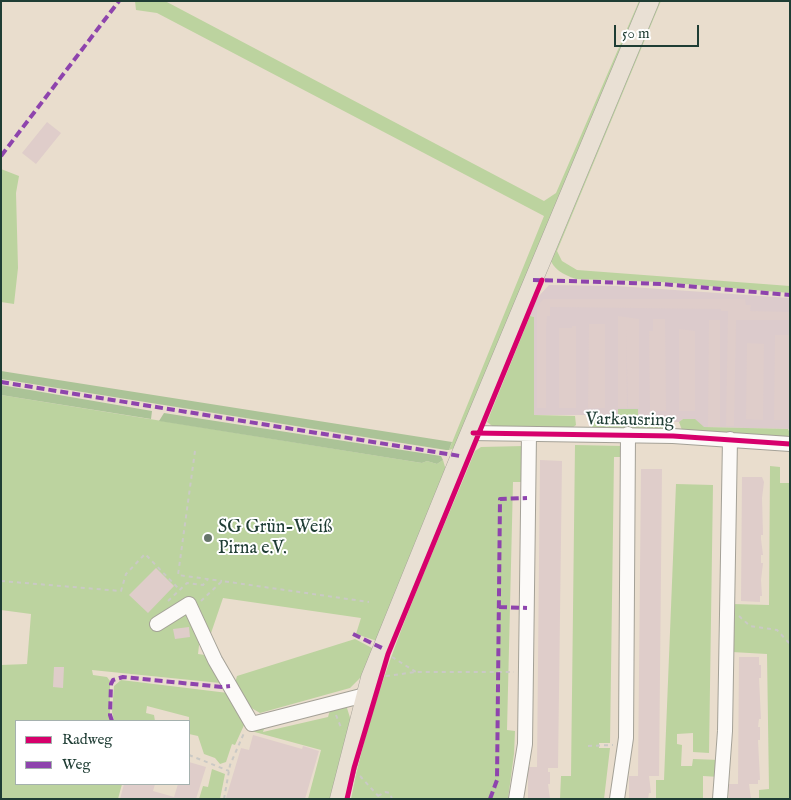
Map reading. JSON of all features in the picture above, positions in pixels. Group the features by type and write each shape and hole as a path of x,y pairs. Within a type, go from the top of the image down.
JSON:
{"main road":[{"path":"339,799 368,686 382,650 612,89 650,1"}],"street":[{"name":"Varkausring","path":"470,433 628,434 790,444"},
{"path":"516,799 525,744 529,434"},
{"name":"Varkausring","path":"617,799 625,745 628,434"},
{"path":"720,799 724,758 730,439"},
{"path":"157,624 189,604 215,660 252,724 330,702 368,686"}],"path":[{"path":"195,451 178,575 369,602"},
{"path":"1,581 121,591 126,574 145,554 180,590"},
{"path":"166,603 187,583 203,585 208,580"},
{"path":"191,607 201,601 222,581"},
{"path":"727,614 741,617 750,626 777,630 790,644"},
{"path":"382,650 416,672"},
{"path":"368,686 416,672 526,673"},
{"path":"330,702 342,730 340,738"},
{"path":"224,799 229,771 241,740 252,724"},
{"path":"588,746 625,745"},
{"path":"190,756 229,771"},
{"path":"348,760 380,798 385,792 390,793 392,799"}],"shaded area":[{"path":"549,285 617,286 790,298 790,429 703,427 683,419 679,422 665,422 660,418 638,417 638,410 618,415 534,415 534,317 530,316 537,298"}],"green space":[{"path":"135,1 165,1 544,201 556,193 639,1 645,1 455,448 449,450 544,216 157,13 136,10"},
{"path":"655,1 661,1 557,251 562,261 577,270 790,286 790,293 661,282 576,279 559,271 549,257"},
{"path":"1,169 19,176 16,193 18,268 14,304 1,302"},
{"path":"530,316 534,317 534,415 575,416 576,425 572,428 495,428 487,422"},
{"path":"1,371 452,442 449,450 446,450 1,379"},
{"path":"1,385 152,411 151,419 1,395"},
{"name":"SG Grün-Weiß Pirna e.V.","path":"1,395 422,463 427,461 437,464 443,460 447,474 377,641 356,634 361,618 223,598 210,636 200,637 198,654 205,655 220,683 92,670 93,675 107,677 110,681 110,720 15,720 15,785 122,785 118,799 1,799 1,665 27,664 31,614 1,610"},
{"path":"618,409 638,409 638,417 660,418 665,422 665,430 590,427 591,416 618,415"},
{"path":"164,413 441,456 443,460 437,464 427,461 422,463 159,421"},
{"path":"683,419 695,419 704,427 788,429 790,434 787,438 682,430 679,422"},
{"path":"575,445 623,446 623,457 614,457 610,743 599,743 599,748 610,748 604,799 560,799 561,776 571,776"},
{"path":"524,446 524,482 513,482 507,730 515,731 508,799 351,799 361,754 388,666 404,622 475,451 481,447"},
{"path":"770,466 780,467 780,483 790,483 790,799 759,799 759,790 769,789 767,654 732,652 732,604 769,605"},
{"path":"676,484 713,485 709,753 693,752 693,733 677,734 677,744 682,745 681,766 692,766 693,759 720,760 720,777 703,776 703,799 656,799 656,780 664,780"},
{"path":"355,639 374,649 364,674 350,688 260,713 248,706 235,683 237,676"},
{"path":"121,680 228,693 245,723 235,745 232,744 226,762 220,764 215,758 204,754 198,736 190,734 189,717 147,706 146,713 154,715 155,720 114,720 112,712 114,686"},
{"path":"342,705 347,708 351,721 332,799 308,799 321,750 251,731 255,727 266,723 263,732 328,717 331,707"},
{"path":"212,769 225,774 220,799 199,799 203,786 208,787"}],"building":[{"path":"47,122 61,133 36,164 22,153"},
{"path":"543,299 745,299 746,305 751,305 750,311 790,312 790,320 736,320 734,426 726,426 728,311 721,311 721,309 550,307 550,316 547,316 546,328 546,408 537,408 537,307"},
{"path":"618,316 639,319 639,408 628,408 626,328 627,408 618,408"},
{"path":"653,319 665,319 666,411 650,411 649,331 653,331"},
{"path":"709,320 720,320 720,427 708,427"},
{"path":"589,324 605,324 605,408 588,408"},
{"path":"572,326 576,326 576,408 559,408 559,328 572,328"},
{"path":"679,329 695,331 695,411 679,411"},
{"path":"775,335 790,335 790,420 774,420"},
{"path":"747,343 764,344 763,420 746,419"},
{"path":"540,460 562,461 558,768 548,768 548,772 550,772 550,784 548,784 550,799 528,799 528,767 537,767"},
{"path":"641,469 662,469 659,776 649,776 651,793 649,793 648,799 629,799 629,776 638,776"},
{"path":"742,477 762,477 764,482 762,498 763,535 761,535 763,555 761,555 761,563 763,563 762,596 760,596 760,602 741,601"},
{"path":"156,568 174,586 148,613 129,595"},
{"path":"189,627 190,637 175,639 173,629"},
{"path":"739,657 759,657 759,665 761,665 761,678 759,678 761,719 759,719 758,727 760,727 760,740 758,740 760,780 758,780 758,784 749,784 751,799 729,799 729,784 738,784"},
{"path":"54,667 64,667 63,688 53,687"},
{"path":"253,735 302,749 303,746 319,751 305,799 226,798 241,748 249,750"},
{"path":"190,762 206,767 196,799 120,799 124,785 155,785 153,791 174,797 178,785 190,785"}],"marked path":[{"path":"1,156 119,1"},
{"path":"533,280 662,284 790,295"},
{"path":"1,382 460,456"},
{"path":"490,799 497,780 500,499 527,498"},
{"path":"499,607 527,608"},
{"path":"353,634 382,648"},
{"path":"112,720 110,715 111,684 113,680 123,677 222,687 230,686"}],"cycle path":[{"path":"347,799 354,768 388,654 542,280"},
{"path":"473,433 673,436 790,444"}],"place":[{"name":"SG Grün-Weiß Pirna e.V.","path":"208,538"}]}
